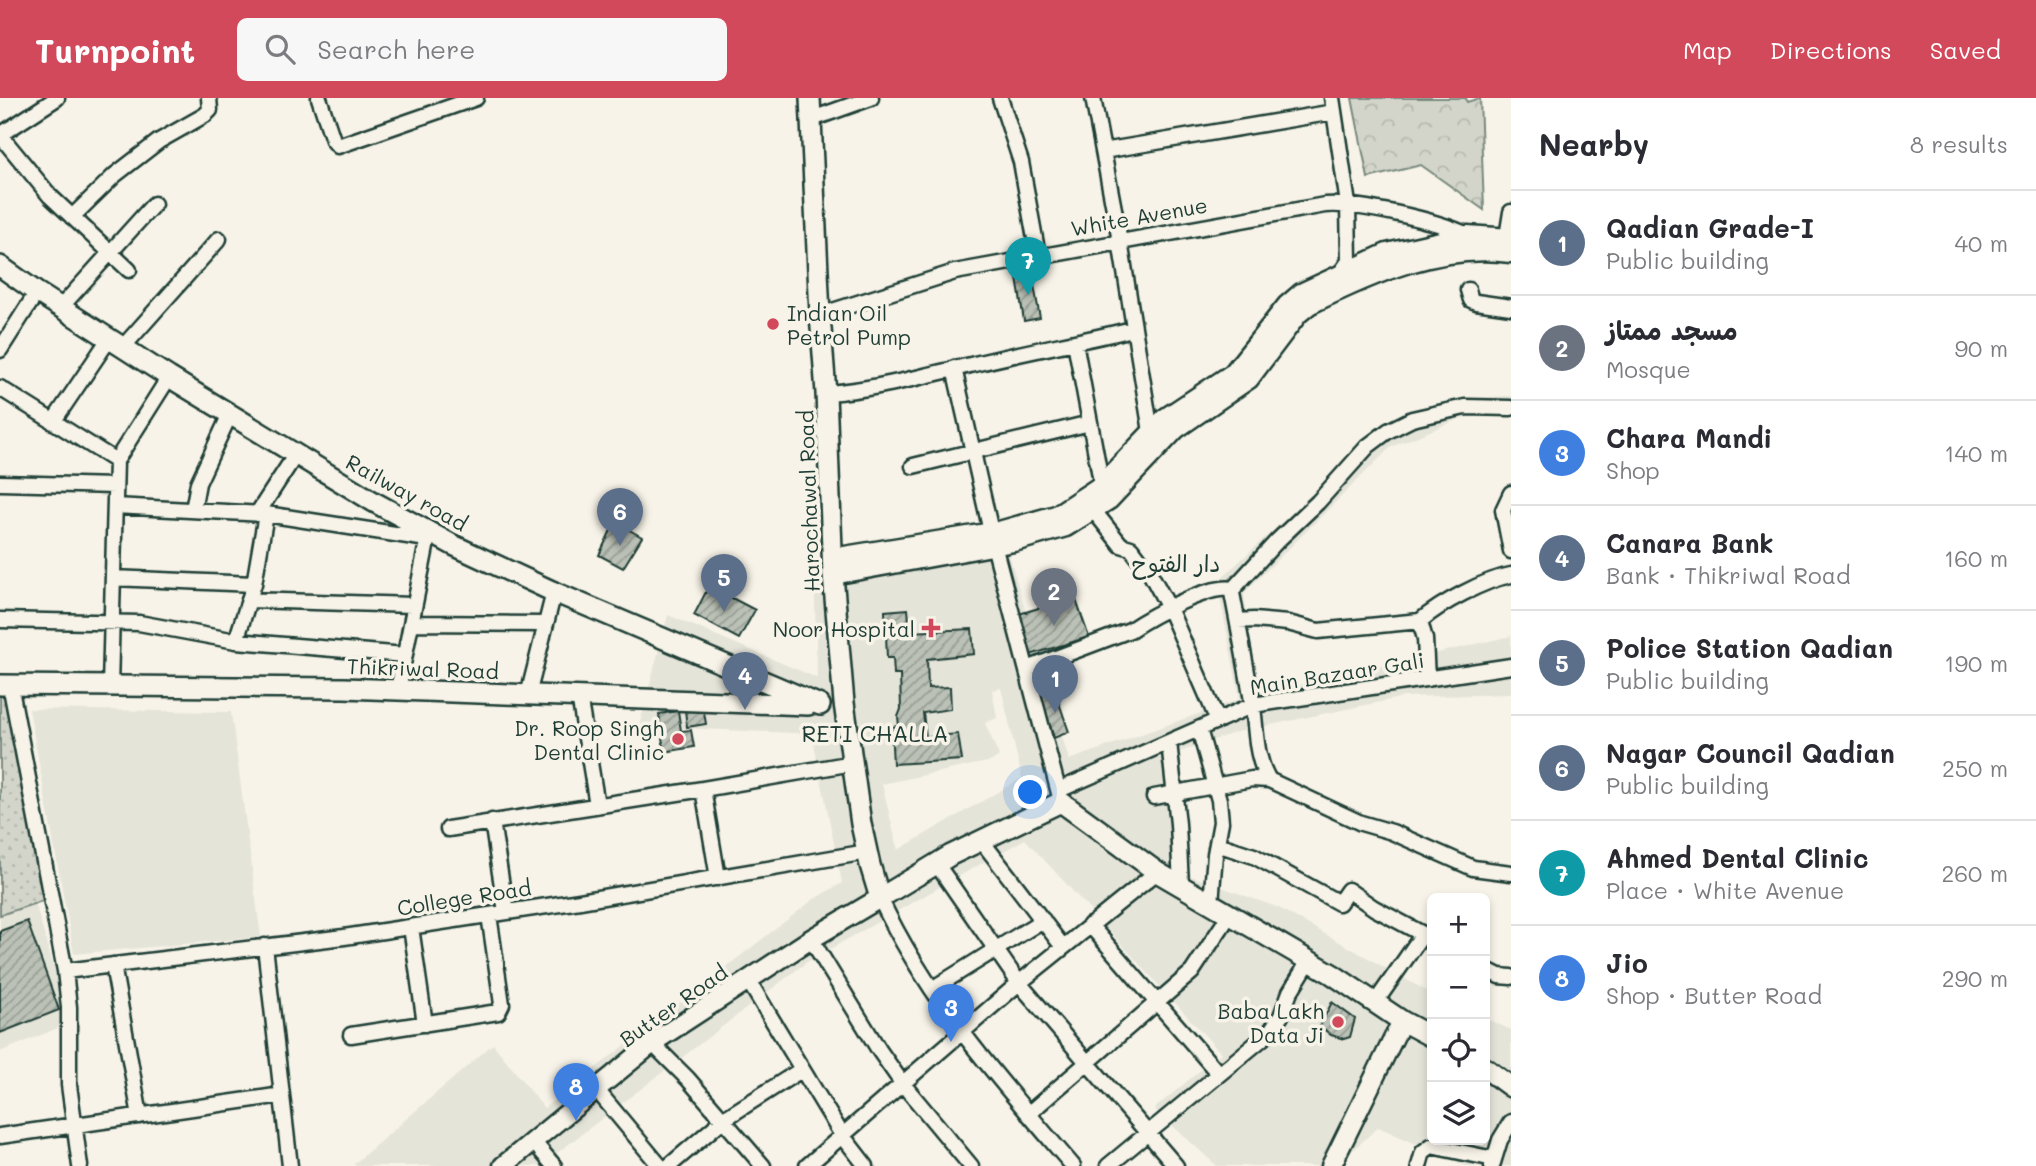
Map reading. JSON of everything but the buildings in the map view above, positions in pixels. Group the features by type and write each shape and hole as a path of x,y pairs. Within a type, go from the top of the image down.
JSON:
{"main road":[{"name":"Harochawal Road","path":"810,98 833,567 844,703 867,852 880,898"},
{"name":"Railway road","path":"0,265 169,377 428,536 820,705"},
{"name":"Thikriwal Road","path":"5,685 398,690 820,705 844,703"},
{"path":"880,898 936,863 1060,796 1157,872 1427,1034"},
{"path":"1490,1072 1511,1087"}],"street":[{"path":"57,98 0,135 27,170 129,270"},
{"path":"72,217 115,175 159,141 205,115 210,110 209,98"},
{"path":"319,98 333,140 338,146 476,98"},
{"path":"812,119 872,98"},
{"path":"1000,98 1021,162 1038,255"},
{"path":"1093,98 1120,241 1133,329 1161,429"},
{"path":"1103,150 1333,105 1348,204 1349,261 1340,274"},
{"path":"61,307 154,204"},
{"name":"White Avenue","path":"820,315 955,272 1325,205 1348,204 1445,226 1472,240"},
{"path":"833,567 992,538 1060,530 1094,511 1104,493 1161,429 1233,373 1293,310 1301,293 1387,253 1472,240 1510,243 1511,212"},
{"path":"53,422 116,343 219,239"},
{"path":"1293,310 1390,268 1472,240"},
{"path":"1468,290 1471,300 1511,307"},
{"path":"0,350 37,292"},
{"path":"826,393 870,389 1133,329"},
{"path":"1075,342 1104,493"},
{"path":"954,368 992,538 1060,796"},
{"path":"110,687 116,461 169,377"},
{"path":"0,388 116,461"},
{"path":"1233,589 1368,446 1401,423 1427,414 1465,407 1511,408"},
{"path":"193,510 198,483 230,414"},
{"path":"913,466 1090,423"},
{"path":"236,641 254,583 262,514 296,454"},
{"path":"0,482 115,486"},
{"path":"992,538 1056,515 1104,493"},
{"path":"1511,493 1503,510 1511,551"},
{"path":"115,506 262,514 428,536 398,690"},
{"path":"1094,511 1121,545 1131,548 1150,573 1169,608 1218,721"},
{"path":"1238,621 1288,623 1318,631 1420,621 1429,613 1474,589 1511,575"},
{"path":"113,578 254,583"},
{"path":"1027,669 1130,630 1190,598 1226,587 1233,589"},
{"path":"1233,589 1253,705 1255,740 1262,769 1269,780"},
{"path":"528,695 554,592"},
{"path":"249,600 413,605"},
{"path":"0,620 112,621 165,627 236,641 405,655"},
{"path":"1420,621 1425,639 1427,679"},
{"path":"411,623 546,624"},
{"name":"Main Bazaar Gali","path":"1060,796 1253,705 1511,666"},
{"path":"5,685 65,971 69,1007 69,1085 80,1166"},
{"path":"579,696 597,805"},
{"path":"1199,729 1219,800 1221,822 1211,903"},
{"path":"1169,743 1181,886"},
{"path":"448,829 853,763"},
{"path":"1154,797 1252,779 1269,780 1361,823 1392,832 1473,868 1511,873"},
{"path":"703,789 718,878"},
{"path":"492,821 506,912"},
{"path":"981,839 1063,947"},
{"path":"1217,844 1254,856 1339,903 1348,890 1374,908 1427,935"},
{"name":"College Road","path":"65,971 411,927 867,852"},
{"path":"936,863 1019,983 1176,1166"},
{"path":"807,1166 1019,983 1157,872"},
{"path":"880,898 903,942 961,1032 1073,1166"},
{"name":"Butter Road","path":"503,1166 652,1043 811,939 880,898"},
{"path":"1028,1114 1192,972 1230,914"},
{"path":"351,1035 494,1014 502,1009 489,915"},
{"path":"932,989 1043,920"},
{"path":"1090,925 1219,1074"},
{"path":"411,927 425,1024"},
{"path":"1375,1003 1427,937"},
{"path":"811,939 879,1050 966,1164"},
{"path":"265,946 290,1166"},
{"path":"1108,1166 1269,1033 1282,1016 1290,992 1309,961"},
{"path":"113,965 140,1116"},
{"path":"1490,972 1511,978"},
{"path":"748,980 842,1135 866,1166"},
{"path":"1331,1166 1402,1021"},
{"path":"652,1043 724,1119 763,1166"},
{"path":"668,1166 724,1119 801,1070"},
{"path":"596,1089 660,1166"},
{"path":"0,1136 282,1095"},
{"path":"1419,1166 1423,1152 1431,1146 1493,1163 1500,1140 1511,1122"},
{"path":"532,1140 554,1166"}],"shaded area":[{"path":"1511,396 1511,417 1464,417 1391,447 1244,593 1252,665 1261,694 1511,636 1511,694 1404,697 1237,732 1180,752 1191,876 1279,908 1427,991 1427,1145 1490,1145 1490,1020 1511,1030 1511,1166 1466,1166 1378,1127 1336,1166 1217,1166 1154,1109 1221,1053 1025,839 807,962 540,1166 354,1164 493,1044 544,1108 814,899 842,883 812,734 639,726 668,615 817,678 814,568 873,572 969,562 966,545 1003,534 1069,760 1240,699 1217,582 1386,421 1462,398","holes":["1001,688 1022,778 898,850 882,784 992,761 999,756 985,723 997,718 992,690"]},
{"path":"29,709 231,712 261,937 74,954"},
{"path":"35,903 70,1023 0,1052 0,915"}],"green space":[{"path":"1352,98 1466,98 1467,102 1480,98 1484,210 1421,165 1368,178"},
{"path":"10,684 51,898 0,915 0,685"}],"place":[{"name":"Ahmed Dental Clinic","path":"1028,295"},
{"name":"Indian Oil Petrol Pump","path":"773,324"},
{"name":"Nagar Council Qadian","path":"620,546"},
{"name":"Police Station Qadian","path":"724,612"},
{"name":"مسجد ممتاز","path":"1054,626"},
{"name":"Noor Hospital","path":"931,628"},
{"name":"Canara Bank","path":"745,710"},
{"name":"Qadian Grade-I","path":"1055,713"},
{"name":"Dr. Roop Singh Dental Clinic","path":"678,739"},
{"name":"Baba Lakh Data Ji","path":"1338,1022"},
{"name":"Chara Mandi","path":"951,1042"},
{"name":"Jio","path":"576,1121"}],"district":[{"name":"دار الفتوح","path":"1176,563"},
{"name":"RETI CHALLA","path":"875,733"}]}
